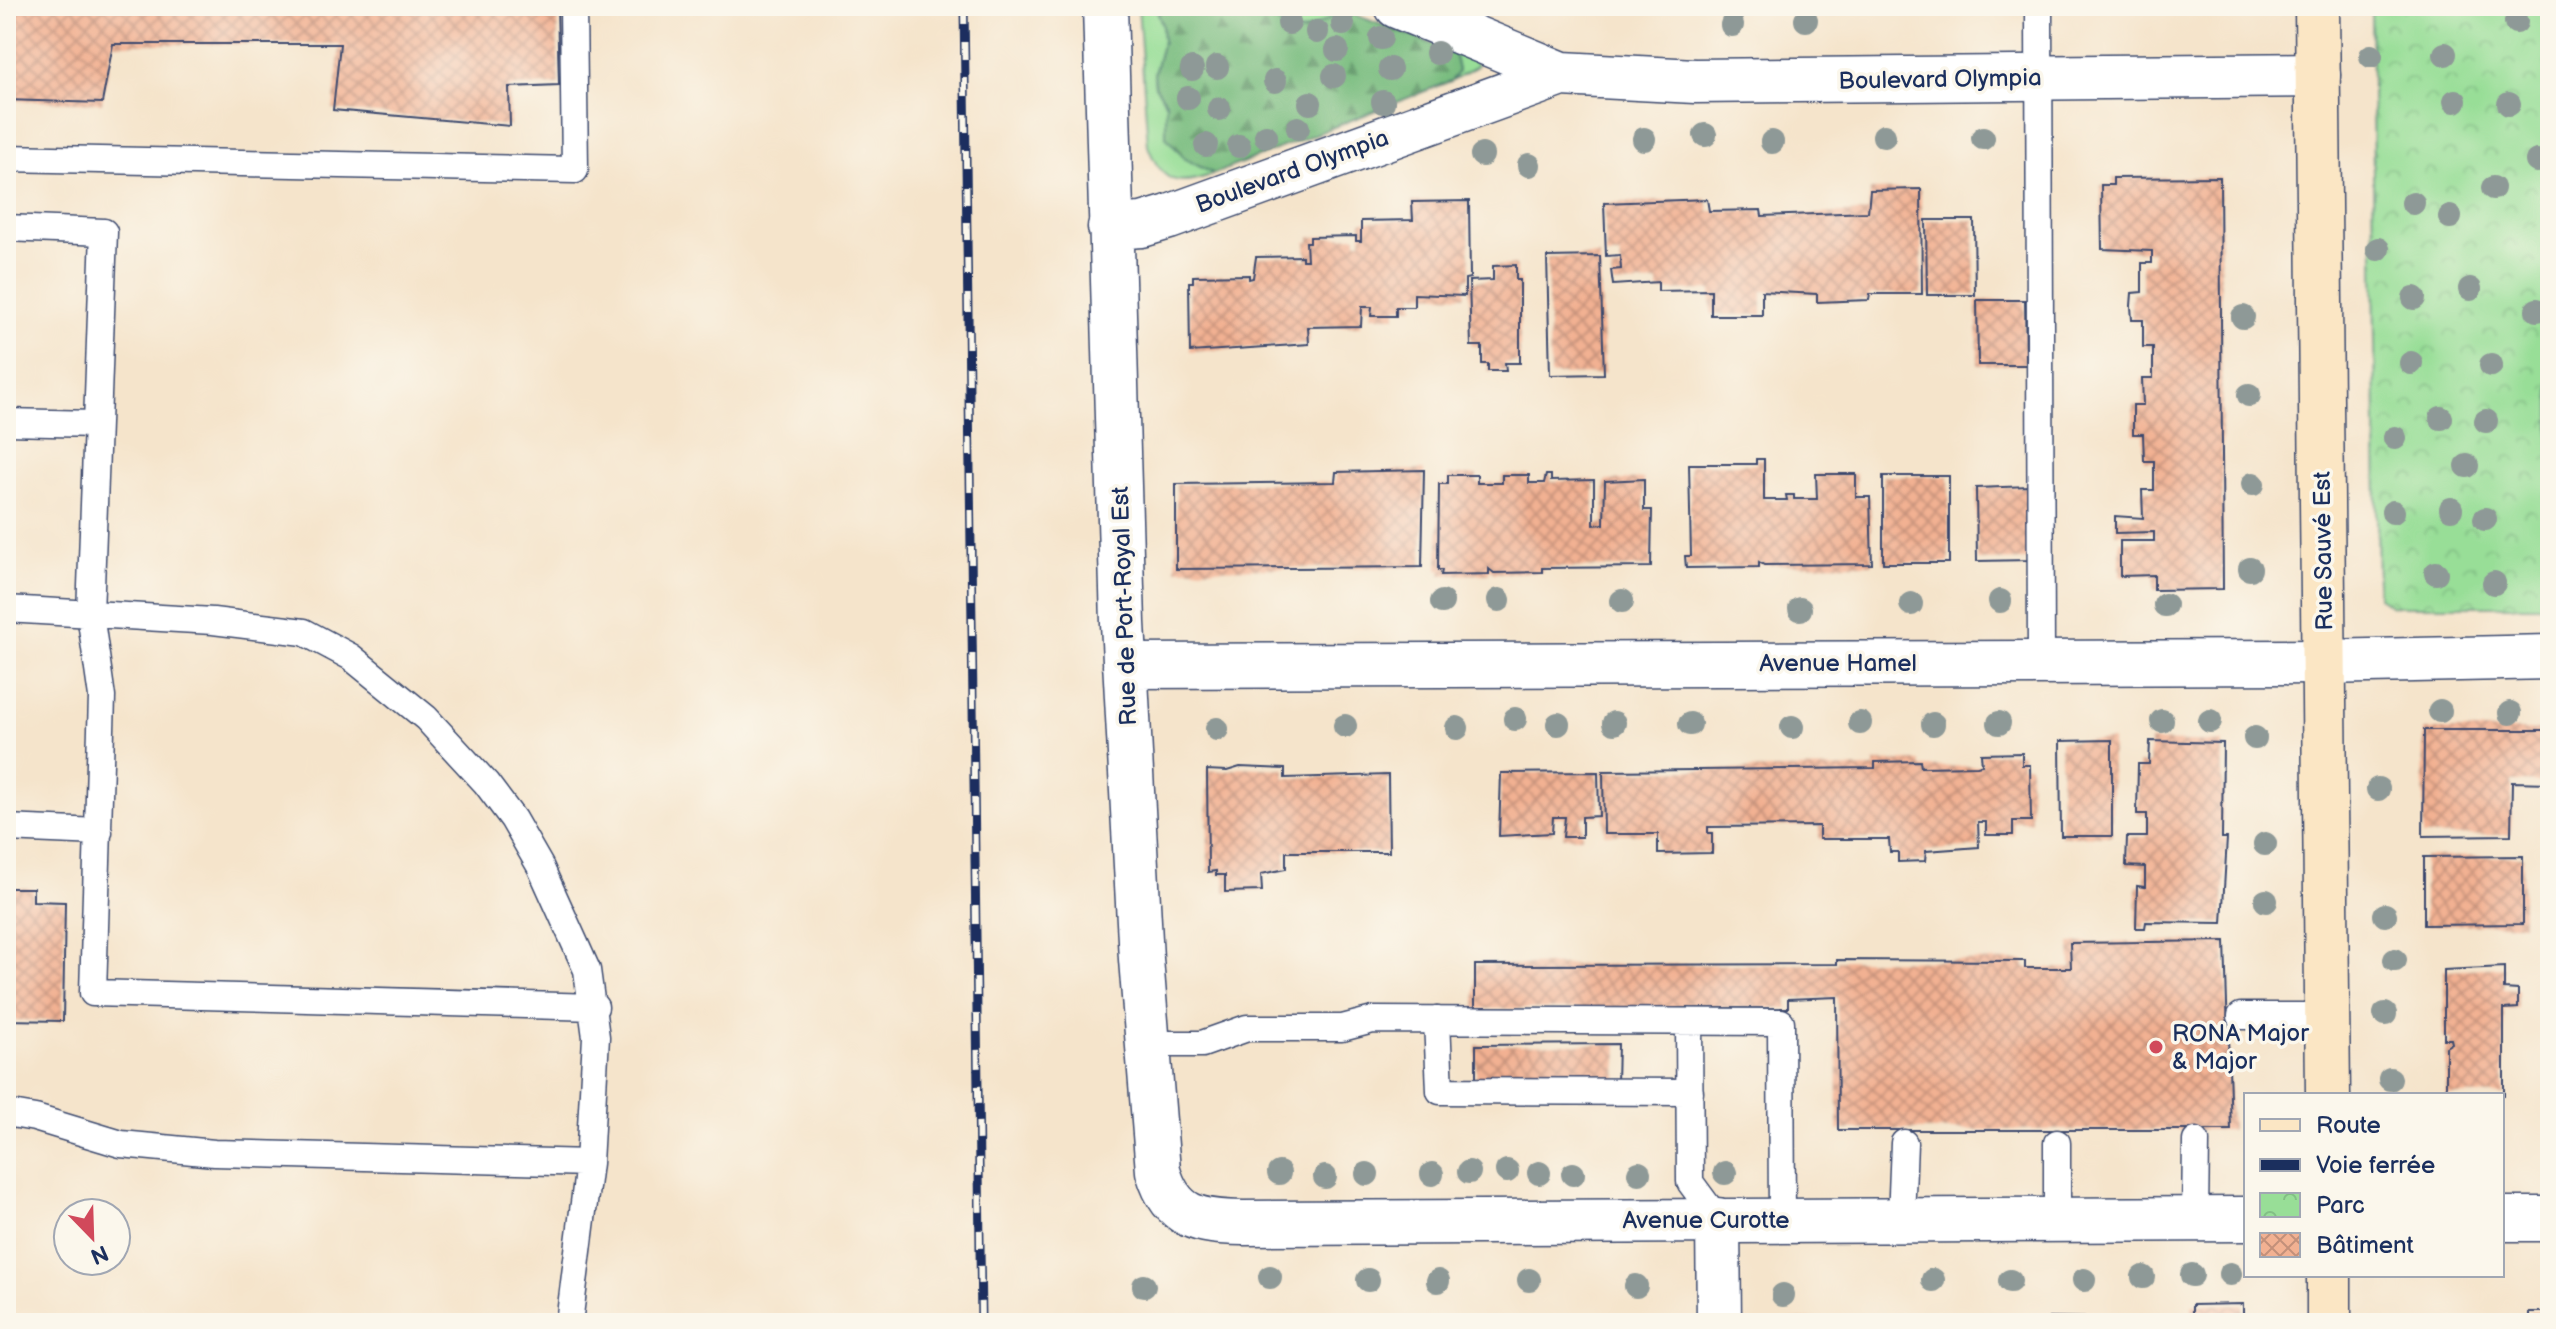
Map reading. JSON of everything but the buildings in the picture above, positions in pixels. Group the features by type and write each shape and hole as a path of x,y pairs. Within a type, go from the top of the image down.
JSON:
{"main road":[{"name":"Rue Sauvé Est","path":"2317,6 2328,1093"},
{"path":"2329,1277 2329,1323"}],"street":[{"name":"Rue de Port-Royal Est","path":"1105,6 1125,666 1147,1044 1158,1171 1172,1203"},
{"name":"Boulevard Olympia","path":"1397,6 1562,74 1695,81 2318,75"},
{"name":"Boulevard Olympia","path":"1110,227 1142,225 1169,217 1562,74"},
{"name":"Avenue Hamel","path":"1125,666 2324,662 2550,657"},
{"name":"Avenue Curotte","path":"1172,1203 1194,1218 1226,1223 2244,1219"},
{"path":"2504,1219 2550,1219"},
{"path":"1718,1220 1719,1323"}],"lane":[{"path":"6,158 575,170 573,6"},
{"path":"2039,6 2041,661"},
{"path":"6,228 104,232 90,614 102,697 93,993 595,1007"},
{"path":"6,422 96,424"},
{"path":"6,609 213,621 304,632 351,657 426,718 486,783 513,819 572,933 587,970 595,1007 589,1163 569,1323"},
{"path":"6,828 99,832"},
{"path":"2241,1016 2328,1016"},
{"path":"1147,1044 1202,1044 1247,1028 1342,1028 1373,1020 1781,1022 1782,1220"},
{"path":"1437,1020 1440,1091 1690,1092"},
{"path":"1689,1022 1690,1182 1718,1220"},
{"path":"6,1113 35,1118 121,1144 214,1153 589,1163"},
{"path":"2195,1218 2196,1141"},
{"path":"1901,1219 1904,1143"},
{"path":"2057,1143 2057,1218"}],"green space":[{"path":"1138,6 1155,6 1162,24 1163,41 1154,74 1155,86 1168,111 1185,159 1214,174 1190,180 1172,179 1153,159 1148,146"},
{"path":"1155,6 1272,6 1275,19 1288,34 1308,29 1345,11 1454,52 1458,71 1451,81 1214,174 1185,159 1166,137 1166,101 1155,86 1154,74 1163,41 1162,24"},
{"path":"1272,6 1331,6 1345,11 1308,29 1288,34 1275,19"},
{"path":"2371,6 2550,6 2550,606 2391,606 2378,597"},
{"path":"1454,52 1475,60 1477,66 1451,81 1458,70"}],"railway":[{"path":"964,6 981,1323"}],"place":[{"name":"RONA Major & Major","path":"2156,1047"}]}
